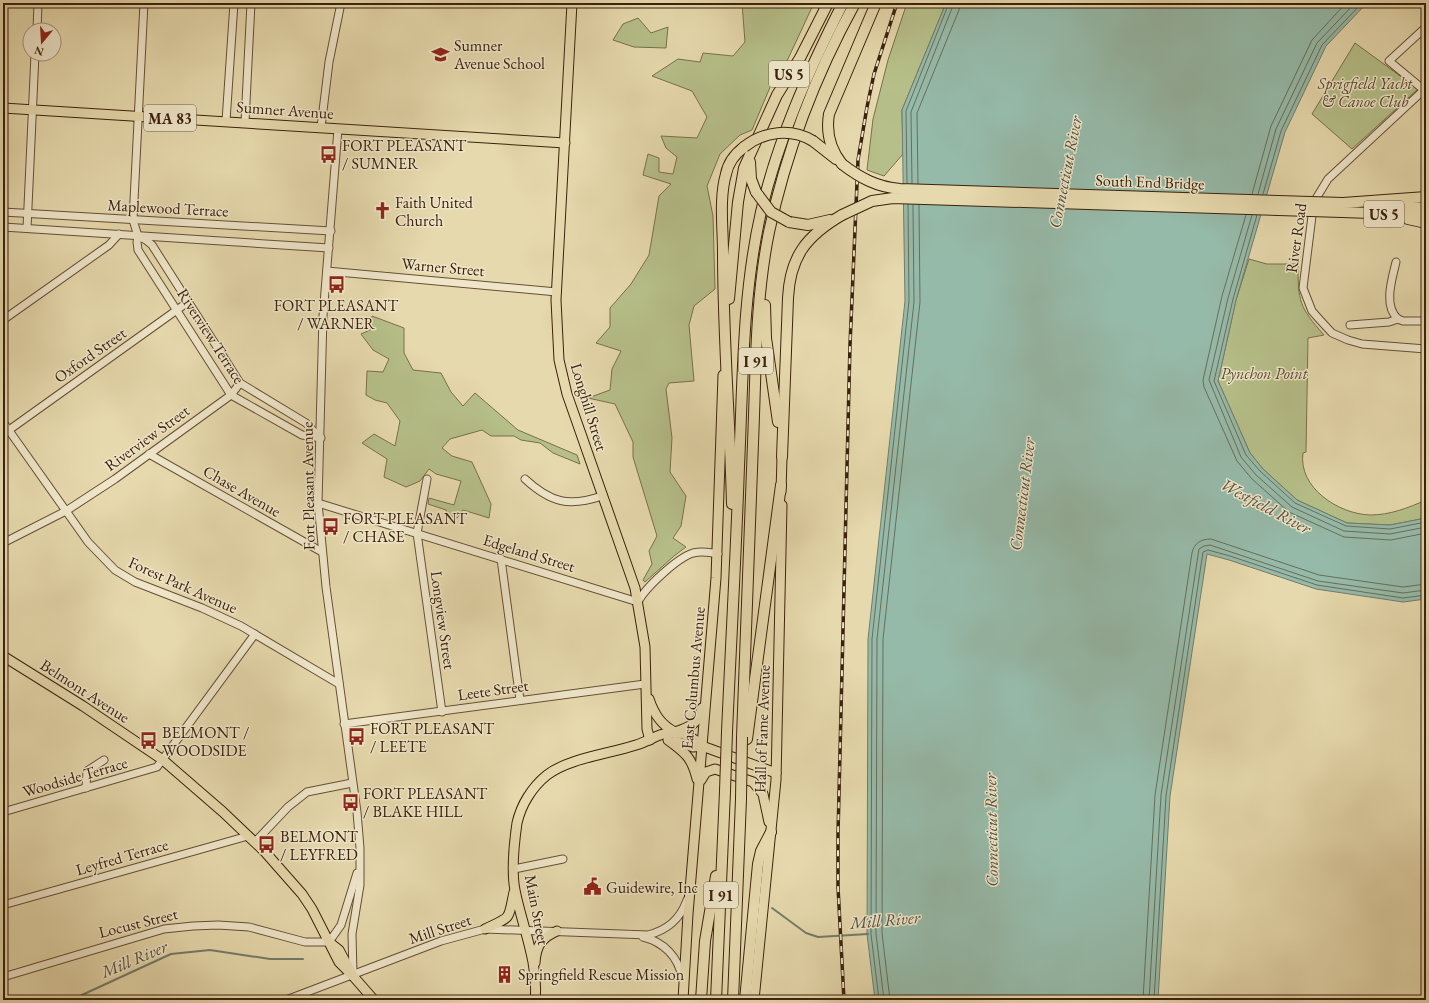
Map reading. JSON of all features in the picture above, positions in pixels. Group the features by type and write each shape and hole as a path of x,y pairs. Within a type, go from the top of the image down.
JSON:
{"highway":[{"name":"US 5","path":"828,3 802,54 748,146 750,173 756,192 771,212 789,222 814,225 840,216"},
{"name":"I 91","path":"716,1000 745,323 756,236 770,180 792,115 817,56 843,3"},
{"name":"I 91","path":"733,1000 741,799 745,738 757,332 761,282 769,233 785,172 807,106 829,54 855,3"},
{"name":"US 5","path":"842,164 830,140 828,119 834,100 875,3"},
{"name":"South End Bridge","path":"748,146 763,136 777,133 796,134 813,141 842,164 867,181 880,186 900,189 1343,208"},
{"path":"733,588 729,405 725,358 723,295 724,184 729,165 748,146"},
{"path":"725,337 739,192 748,146"},
{"path":"1343,208 1426,197"},
{"name":"South End Bridge","path":"840,216 872,201 893,198 1343,208"},
{"name":"US 5","path":"1343,208 1426,208"},
{"name":"US 5","path":"1343,208 1378,214 1426,215"},
{"path":"1378,214 1426,223"},
{"path":"782,458 788,298 791,272 804,245 840,216"},
{"path":"769,233 765,326 782,458"},
{"path":"745,738 781,485"},
{"path":"744,1000 758,864 761,851 771,832"},
{"path":"701,1000 707,927 723,840"}],"main road":[{"name":"Longhill Street","path":"572,3 556,322 563,378 602,496 633,580 638,602 645,647 647,728 650,740"},
{"name":"Sumner Avenue","path":"3,108 565,143"},
{"name":"East Columbus Avenue","path":"682,1000 718,554 722,390 725,358"},
{"name":"Hall of Fame Avenue","path":"754,1000 776,773 782,458"},
{"name":"Belmont Avenue","path":"3,656 83,706 180,773 252,839 289,877 302,894 329,942"},
{"path":"645,684 652,709 667,728 675,732 691,726 698,720 707,690"},
{"name":"Main Street","path":"536,1000 535,970 514,888 514,870 515,842 520,813 530,793 542,779 555,770 650,740 664,733 675,732 693,738 702,746 776,773"},
{"name":"Main Street","path":"650,740 668,740 693,748 702,746"},
{"path":"668,740 685,752 691,760 699,786"},
{"path":"699,786 704,774 715,769 753,782 763,794 771,832"},
{"path":"485,929 500,923 509,917 514,888"},
{"path":"535,970 535,956 538,944 546,936 557,931"},
{"path":"329,942 339,950 353,976 374,1000"}],"street":[{"path":"37,22 38,3"},
{"path":"138,236 133,220 140,116 144,3"},
{"path":"226,121 234,3"},
{"path":"245,122 251,3"},
{"path":"321,127 330,62 341,3"},
{"path":"1425,89 1389,62 1426,27"},
{"path":"26,228 35,62"},
{"name":"River Road","path":"1425,89 1338,169 1320,191 1314,204 1303,288 1312,311 1328,329 1337,336 1362,344 1426,349"},
{"name":"Fort Pleasant Avenue","path":"338,129 321,362 321,438 318,503 322,552 360,848 360,885 352,934 353,976"},
{"name":"Maplewood Terrace","path":"3,212 331,231"},
{"name":"Maplewood Terrace","path":"3,227 329,248"},
{"path":"3,320 109,245 119,234"},
{"name":"Riverview Terrace","path":"138,236 152,245 240,383 306,423 321,438 302,435 231,395 138,250 138,236"},
{"path":"1396,262 1390,301 1392,312 1398,319 1404,321 1426,321"},
{"name":"Warner Street","path":"327,271 557,292"},
{"name":"Oxford Street","path":"8,430 188,302"},
{"path":"1350,324 1389,322 1398,319"},
{"name":"Riverview Street","path":"3,543 66,511 231,395 240,383"},
{"name":"Forest Park Avenue","path":"3,422 95,551 121,574 135,582 202,608 254,634 339,684"},
{"name":"Chase Avenue","path":"149,454 322,552"},
{"path":"524,479 546,494 567,503 580,503 602,496"},
{"name":"Longview Street","path":"427,480 416,533 442,712"},
{"name":"Edgeland Street","path":"318,503 638,602"},
{"path":"638,602 644,592 682,558 700,552 718,554"},
{"path":"501,559 520,700"},
{"name":"Woodside Terrace","path":"3,812 154,769 163,760 254,634"},
{"name":"Leete Street","path":"344,724 645,684"},
{"path":"86,788 87,771 104,760"},
{"path":"252,839 307,792 352,783"},
{"name":"Leyfred Terrace","path":"3,905 252,839"},
{"path":"514,870 563,859"},
{"name":"Fort Pleasant Avenue","path":"329,942 341,925 360,865"},
{"name":"Mill Street","path":"286,1000 353,976 441,941 485,929 648,935 659,932 675,922 684,908 690,891"},
{"name":"Locust Street","path":"3,977 164,929 218,925 249,928 305,942 329,942"},
{"name":"Mill Street","path":"635,935 654,940 672,954 681,970 683,984"}],"green space":[{"path":"742,3 814,3 787,61 779,66 752,130 740,135 720,154 707,186 713,216 715,289 694,306 689,325 694,381 669,383 666,389 672,438 670,472 686,496 681,526 673,538 686,547 645,582 643,580 652,564 649,551 657,536 633,457 633,442 615,404 588,398 610,390 612,369 621,351 596,343 610,327 610,308 631,284 649,255 659,196 671,184 643,175 648,154 659,158 659,172 673,174 677,157 666,148 661,136 697,138 707,117 692,91 652,76 678,59 700,62 703,53 733,56 745,42"},
{"path":"907,3 946,3 902,110 903,154 884,176 867,170 873,119 888,60"},
{"path":"638,18 651,33 668,27 666,48 634,47 613,40 623,24"},
{"name":"Sprigfield Yacht & Canoe Club","path":"1355,43 1418,89 1352,149 1312,114"},
{"name":"Pynchon Point","path":"1249,259 1267,264 1298,264 1299,287 1302,303 1309,317 1324,335 1308,338 1306,452 1303,453 1303,466 1307,477 1314,488 1323,497 1346,510 1370,515 1385,514 1426,500 1426,518 1390,525 1347,523 1297,500 1263,469 1250,453 1218,381 1236,300"},
{"path":"372,316 404,328 404,353 413,370 441,373 451,392 463,406 475,393 518,430 577,455 580,464 553,453 540,443 521,440 514,436 491,436 482,430 450,439 442,448 452,456 472,462 491,504 489,518 463,510 457,518 447,515 446,510 428,504 429,498 454,505 461,481 436,474 429,469 420,481 406,487 384,477 387,459 362,443 374,434 395,446 400,421 387,403 375,400 366,395 367,371 383,372 389,359 373,350 361,334 370,330"}],"water":[{"path":"946,3 1367,3 1326,46 1285,132 1236,300 1218,381 1250,453 1263,469 1297,500 1347,523 1390,525 1426,518 1426,599 1403,602 1316,589 1207,554 1170,796 1158,1000 875,1000 867,934 868,639 905,301 902,110"}],"waterway":[{"name":"Mill River","path":"772,908 806,933 818,937 868,934"},
{"name":"Mill River","path":"71,1000 171,954 210,950 270,959 303,959"}],"railway":[{"path":"844,1000 838,887 838,834 850,345 858,160 874,74 897,3"}],"place":[{"name":"Sumner Avenue School","path":"441,54"},
{"name":"FORT PLEASANT / SUMNER","path":"329,154"},
{"name":"Faith United Church","path":"382,211"},
{"name":"FORT PLEASANT / WARNER","path":"336,284"},
{"name":"FORT PLEASANT / CHASE","path":"330,527"},
{"name":"FORT PLEASANT / LEETE","path":"357,737"},
{"name":"BELMONT / WOODSIDE","path":"149,741"},
{"name":"FORT PLEASANT / BLAKE HILL","path":"350,802"},
{"name":"BELMONT / LEYFRED","path":"267,845"},
{"name":"Guidewire, Inc","path":"593,887"},
{"name":"Springfield Rescue Mission","path":"505,974"}],"water label":[{"name":"Connecticut River","path":"1065,172"},
{"name":"Connecticut River","path":"1022,494"},
{"name":"Westfield River","path":"1266,506"},
{"name":"Connecticut River","path":"991,830"}]}
